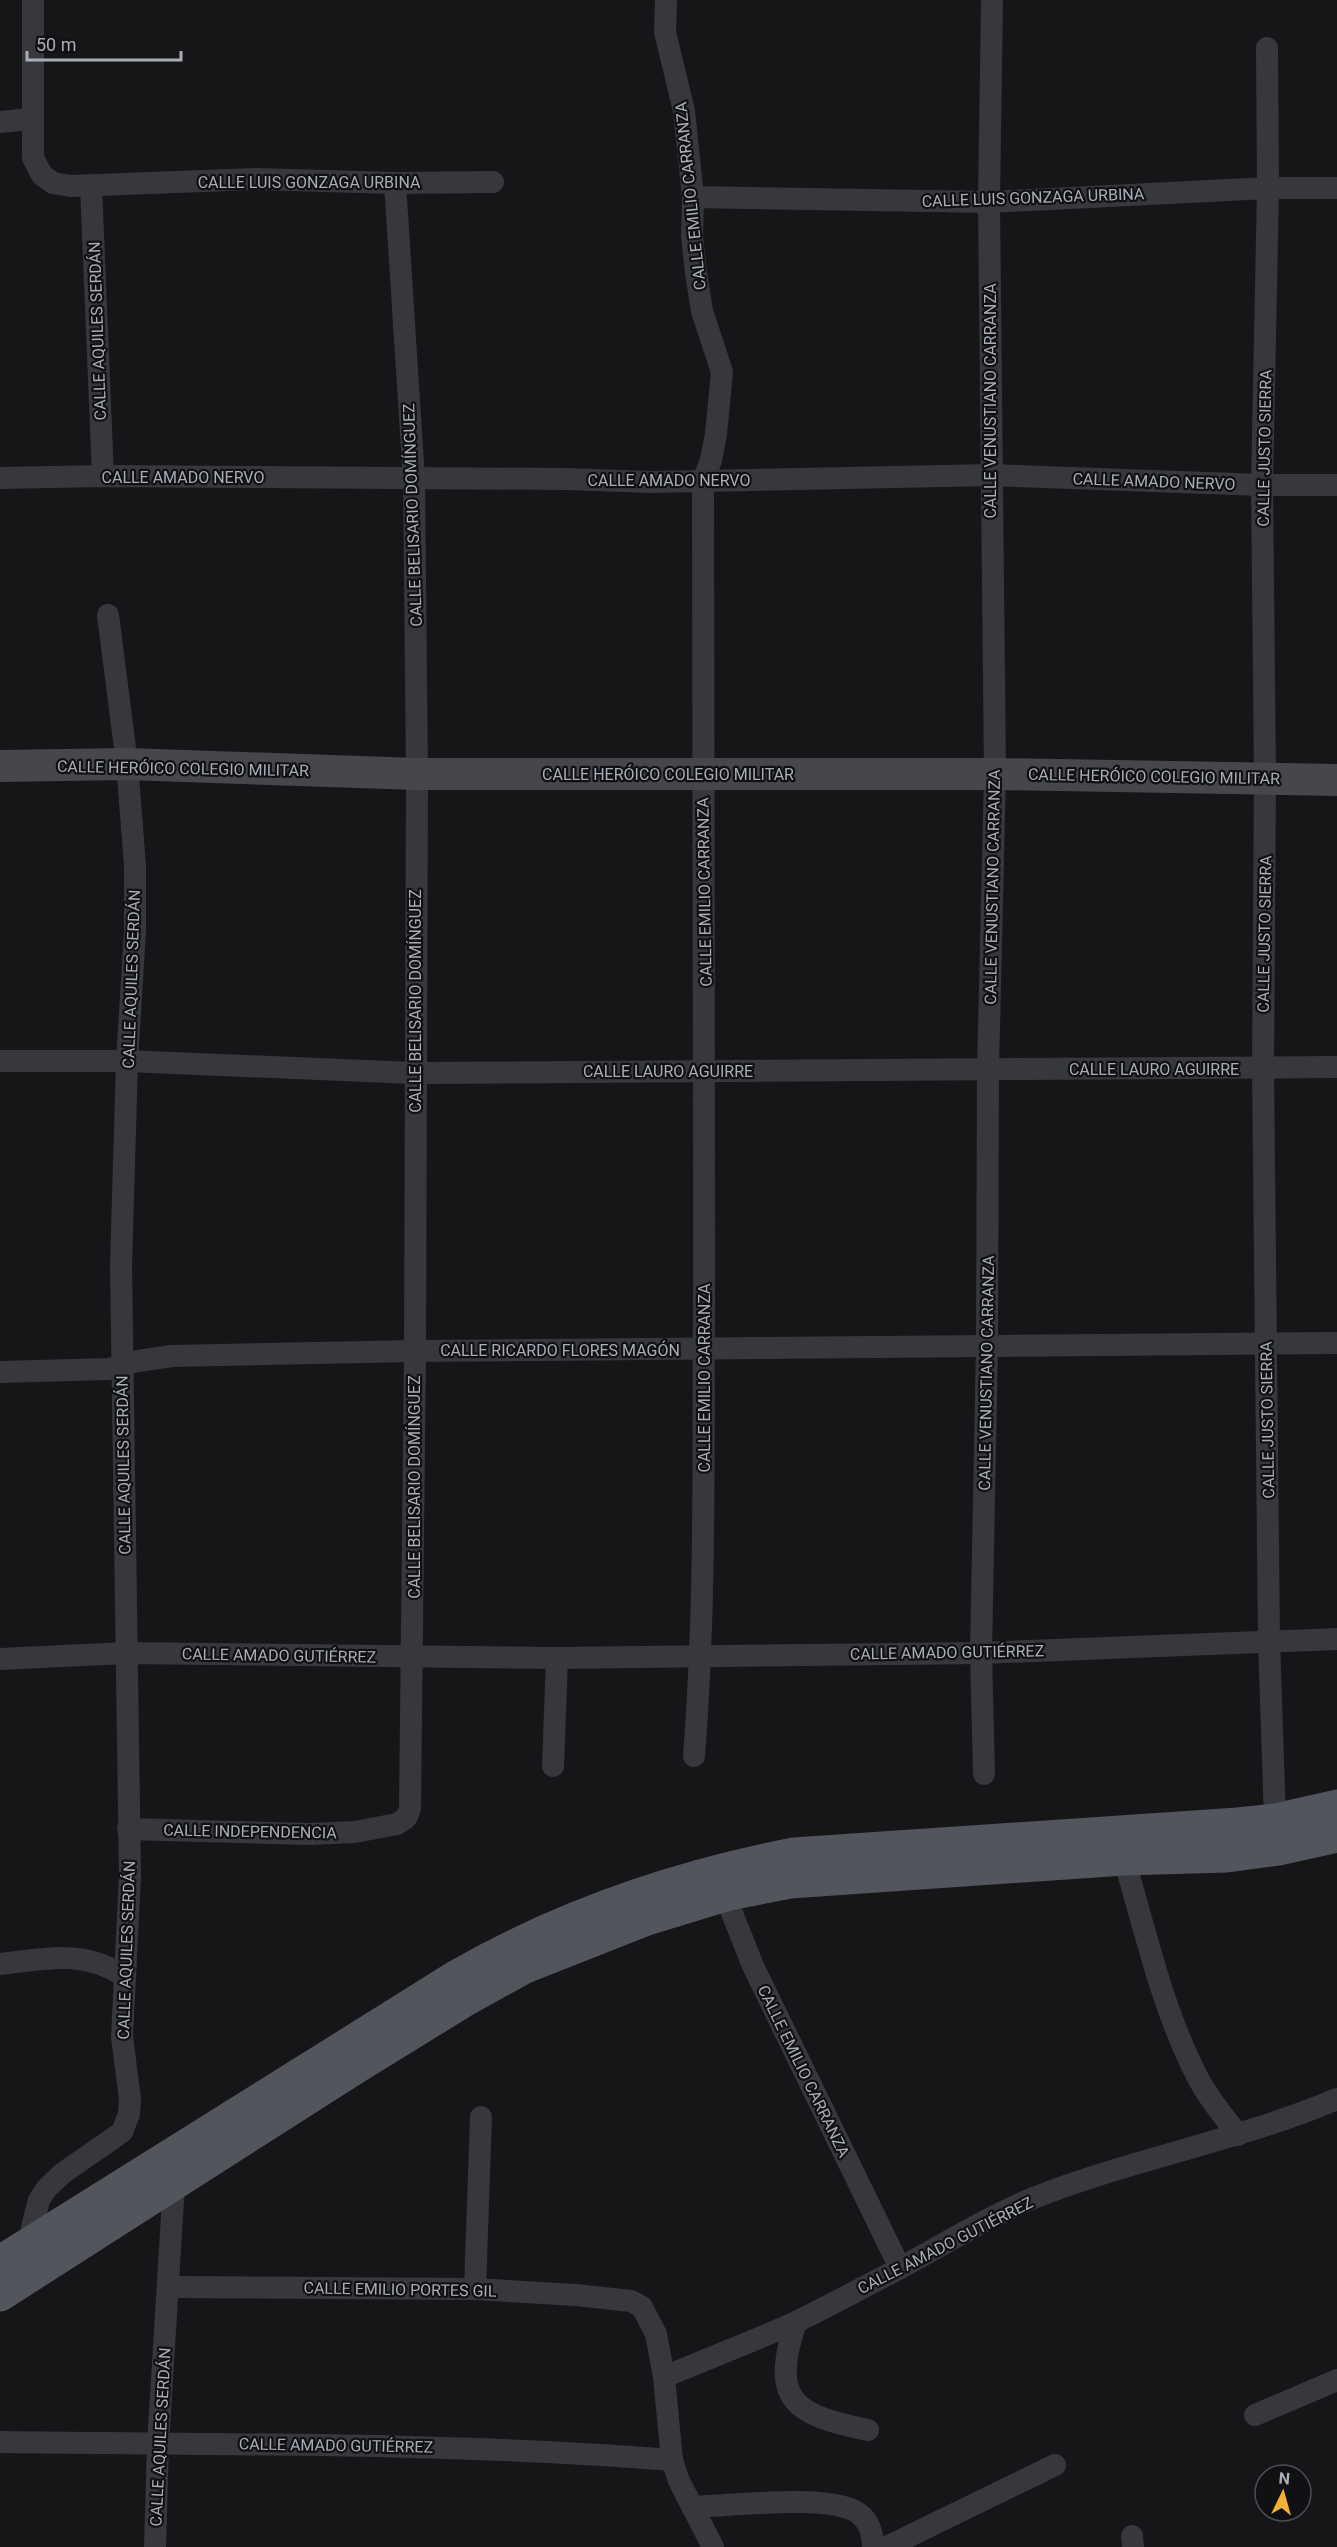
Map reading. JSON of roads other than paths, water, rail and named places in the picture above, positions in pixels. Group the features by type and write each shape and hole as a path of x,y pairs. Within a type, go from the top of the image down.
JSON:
{"main road":[{"name":"CALLE HERÓICO COLEGIO MILITAR","path":"0,765 127,764 417,774 995,774 1337,780"},
{"path":"0,2262 35,2256 174,2184 368,2060 523,1968 794,1854 1275,1820 1337,1806"},
{"path":"0,2295 35,2256 458,1976 505,1948 572,1918 634,1896 727,1881 782,1883 833,1877 1124,1859 1227,1856 1279,1850 1337,1836"}],"street":[{"path":"0,122 31,119 33,0"},
{"name":"CALLE EMILIO CARRANZA","path":"666,0 665,32 684,111 693,197 692,236 696,273 702,310 722,372 716,434 711,460 703,481 704,1349 701,1656 693,1756"},
{"name":"CALLE VENUSTIANO CARRANZA","path":"984,1774 981,1653 987,1345 988,1070 995,774 989,202 992,0"},
{"name":"CALLE JUSTO SIERRA","path":"1267,48 1268,188 1262,486 1265,777 1263,1068 1269,1641 1275,1820"},
{"name":"CALLE LUIS GONZAGA URBINA","path":"31,119 33,158 42,175 53,183 91,186 256,179 395,183 493,182"},
{"name":"CALLE BELISARIO DOMÍNGUEZ","path":"395,183 414,479 417,774 413,1657 411,1798 406,1818"},
{"name":"CALLE AQUILES SERDÁN","path":"91,186 104,476"},
{"name":"CALLE LUIS GONZAGA URBINA","path":"693,197 989,202 1268,188 1337,188"},
{"name":"CALLE AMADO NERVO","path":"0,478 104,476 703,481 991,475 1262,486 1337,485"},
{"name":"CALLE AQUILES SERDÁN","path":"35,2256 34,2215 47,2188 63,2173 113,2140 126,2126 130,2099 122,2037 130,1898 121,1265 127,1061 135,931 135,865 127,764 108,615"},
{"name":"CALLE LAURO AGUIRRE","path":"0,1062 127,1061 414,1073 1337,1067"},
{"name":"CALLE RICARDO FLORES MAGÓN","path":"0,1372 87,1371 172,1356 415,1351 1337,1343"},
{"name":"CALLE AMADO GUTIÉRREZ","path":"0,1659 126,1653 557,1658 981,1653 1337,1639"},
{"path":"553,1766 557,1658"},
{"name":"CALLE INDEPENDENCIA","path":"128,1829 310,1834 381,1828 397,1824 406,1818"},
{"path":"1124,1859 1178,2036 1194,2071 1212,2101 1238,2135"},
{"name":"CALLE EMILIO CARRANZA","path":"727,1881 735,1922 753,1966 900,2268"},
{"path":"0,1964 39,1958 73,1958 99,1962 124,1976"},
{"name":"CALLE AMADO GUTIÉRREZ","path":"664,2377 796,2322 900,2268 943,2242 1032,2199 1155,2157 1238,2135 1337,2099"},
{"path":"475,2289 481,2117"},
{"name":"CALLE AQUILES SERDÁN","path":"155,2547 158,2444 174,2184"},
{"name":"CALLE EMILIO PORTES GIL","path":"169,2288 475,2289 631,2301 642,2307 656,2334 664,2377"},
{"path":"796,2322 786,2350 784,2369 786,2385 795,2400 808,2412 822,2420 868,2430"},
{"path":"664,2377 672,2460 692,2507 713,2547"},
{"path":"1255,2415 1337,2380"},
{"name":"CALLE AMADO GUTIÉRREZ","path":"0,2442 310,2443 501,2448 672,2460"},
{"path":"887,2547 1055,2465"},
{"path":"692,2507 783,2503 835,2505 856,2512 866,2520 871,2528 873,2547"}]}
